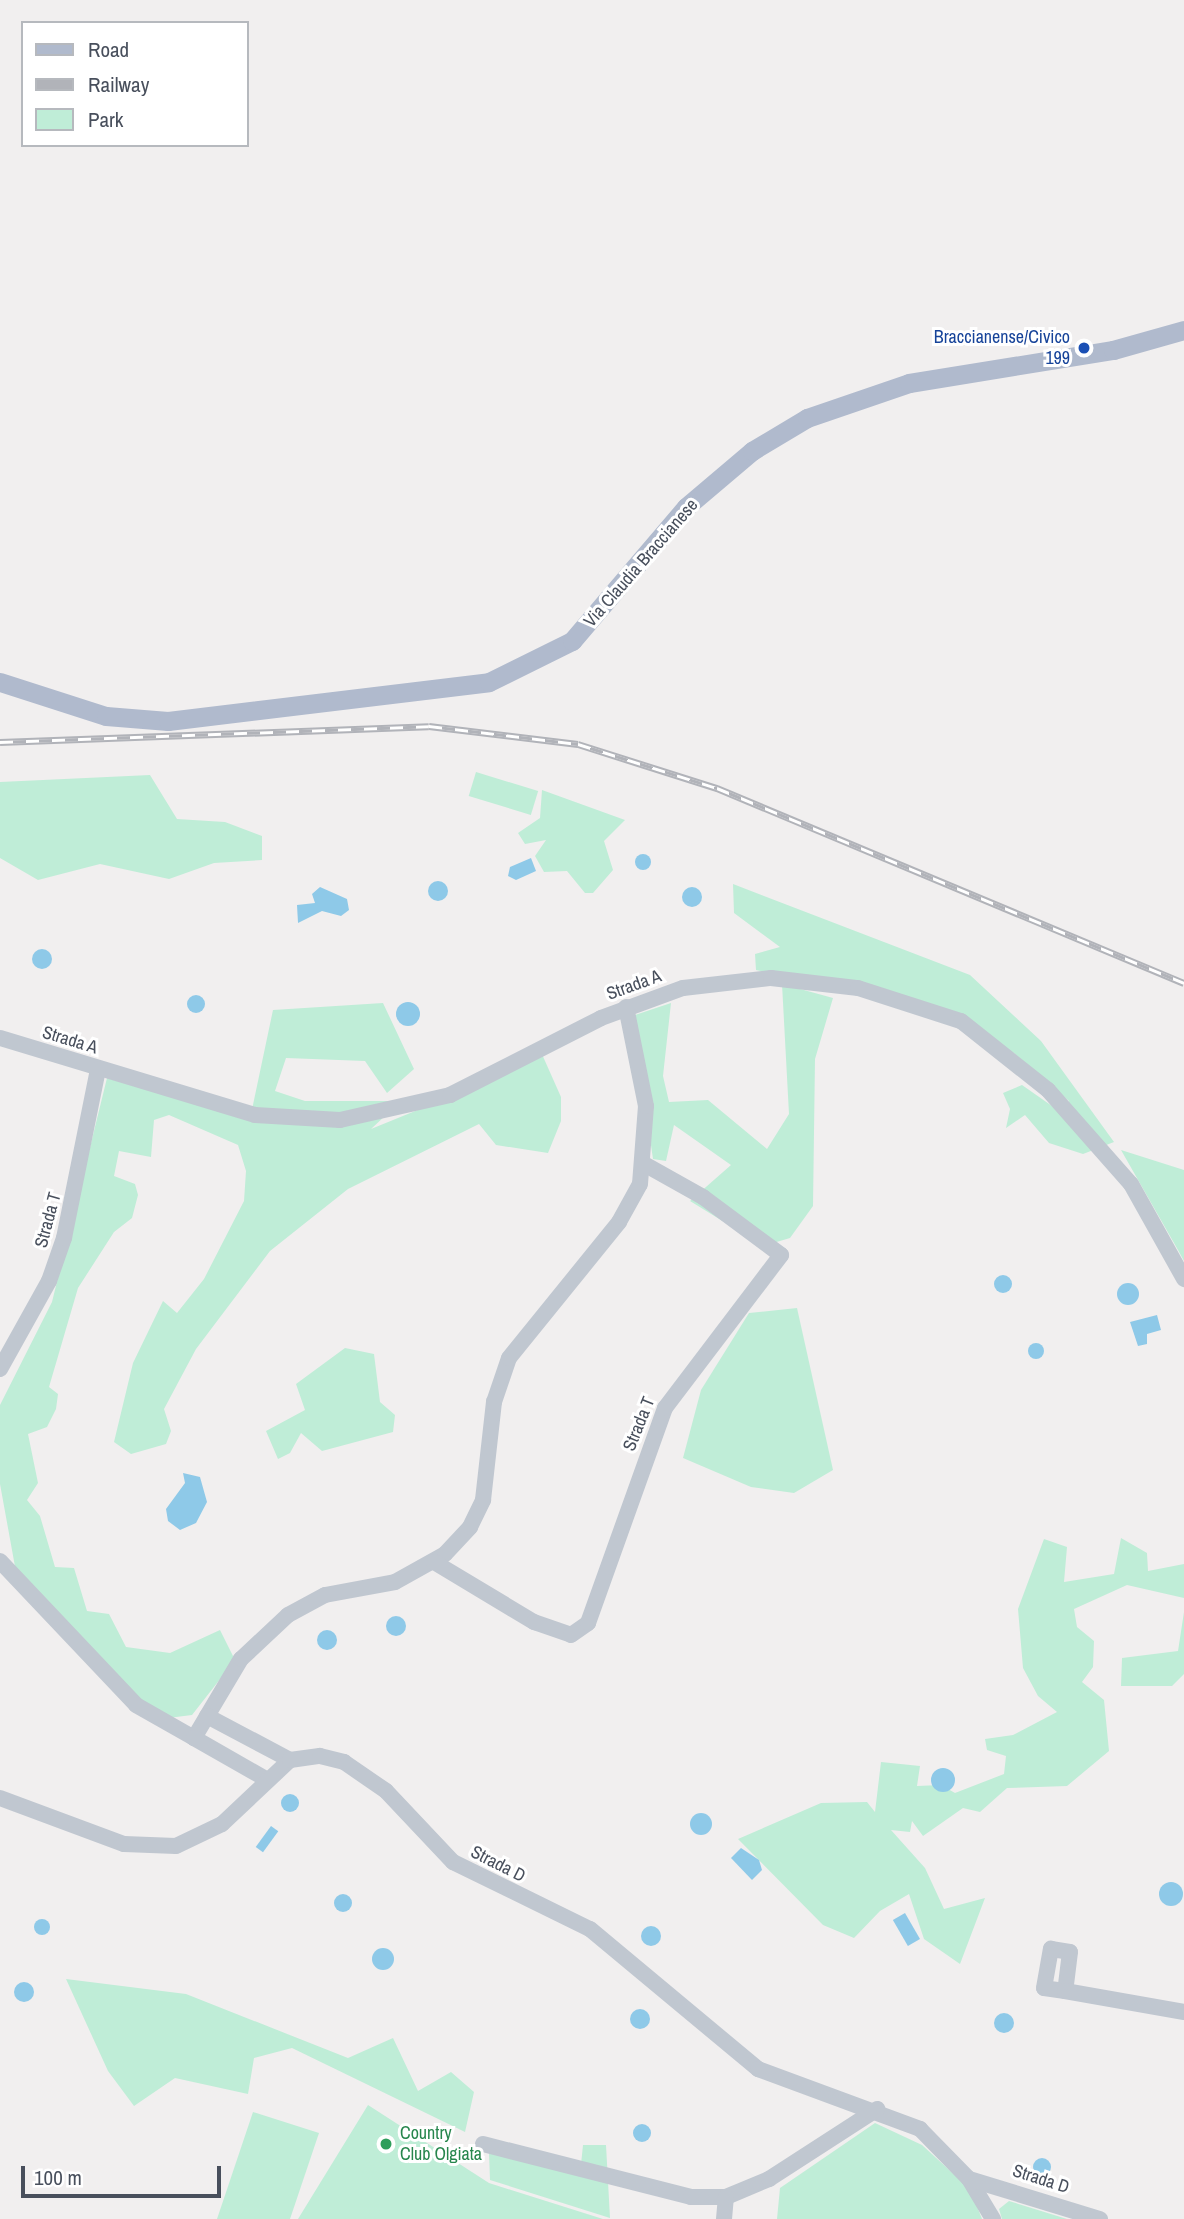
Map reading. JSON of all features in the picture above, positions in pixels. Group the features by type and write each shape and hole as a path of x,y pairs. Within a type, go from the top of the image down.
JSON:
{"main road":[{"name":"Via Claudia Braccianese","path":"0,682 106,716 168,722 489,682 572,641 686,507 751,451 807,418 909,383 1113,350 1184,330"}],"street":[{"name":"Strada A","path":"0,1038 255,1115 354,1119 450,1095 626,1007 709,983 790,979 893,996 961,1021 1048,1090 1106,1151 1150,1212 1184,1279"},
{"path":"194,1738 241,1658 288,1615 325,1595 395,1582 434,1562 463,1537 483,1500 494,1402 509,1358 619,1222 646,1165 642,1074 626,1007"},
{"name":"Strada T","path":"0,1368 49,1281 64,1238 98,1069"},
{"name":"Strada T","path":"434,1562 534,1622 571,1635 588,1623 665,1408 781,1255 704,1197 646,1165"},
{"path":"0,1561 136,1705 266,1779"},
{"path":"0,1798 124,1844 158,1848 214,1830 266,1779 290,1760 207,1716"},
{"name":"Strada D","path":"290,1760 331,1758 367,1775 453,1862 590,1928 758,2069 809,2092 877,2109 927,2135 969,2179 993,2219"},
{"path":"1065,1991 1184,2012"},
{"path":"483,2144 691,2197 726,2197 769,2179 877,2109"},
{"name":"Strada D","path":"969,2179 1100,2219"},
{"path":"724,2219 726,2197"}],"green space":[{"path":"476,772 538,791 531,815 469,796"},
{"path":"150,775 177,819 225,822 262,836 262,860 214,863 169,879 100,864 38,880 0,858 0,782"},
{"path":"542,790 625,820 604,841 613,870 593,893 585,893 567,871 544,872 535,856 546,840 525,844 518,833 540,818"},
{"path":"733,884 970,975 1041,1041 1114,1142 1083,1154 1049,1143 1025,1115 1006,1128 1010,1109 1003,1093 1022,1085 1062,1113 1069,1101 1014,1053 986,1043 959,1015 756,970 755,954 780,947 734,913"},
{"path":"782,984 833,998 815,1059 813,1206 790,1238 763,1246 690,1201 731,1165 674,1125 666,1161 653,1159 632,1016 671,1003 663,1076 669,1102 708,1100 767,1149 789,1114"},
{"path":"383,1003 414,1069 387,1093 365,1061 286,1058 275,1091 305,1101 401,1101 371,1129 501,1076 541,1052 561,1097 561,1121 548,1153 496,1145 479,1124 348,1189 270,1251 196,1349 164,1409 171,1431 166,1444 131,1454 114,1442 133,1363 163,1301 177,1313 204,1279 244,1201 246,1171 238,1145 169,1115 154,1120 151,1157 119,1151 114,1176 135,1184 138,1195 132,1218 114,1232 78,1288 49,1387 58,1394 56,1409 47,1427 28,1434 38,1483 27,1500 40,1516 55,1567 74,1568 87,1611 109,1614 126,1647 170,1653 220,1630 235,1660 192,1715 168,1718 134,1695 16,1572 0,1484 0,1405 52,1302 107,1078 250,1119 273,1010"},
{"path":"1121,1150 1184,1170 1184,1261 1178,1250"},
{"path":"797,1308 833,1470 794,1493 751,1487 683,1458 701,1390 749,1313"},
{"path":"345,1348 374,1354 380,1402 395,1415 393,1432 322,1451 301,1433 290,1453 278,1459 266,1431 305,1410 296,1384"},
{"path":"1121,1538 1147,1553 1148,1571 1184,1564 1184,1598 1127,1585 1074,1609 1077,1627 1094,1641 1093,1667 1082,1682 1104,1700 1109,1751 1067,1786 1007,1788 980,1812 963,1808 923,1836 912,1821 910,1832 891,1830 925,1868 944,1909 985,1898 960,1964 924,1939 909,1894 880,1911 854,1938 823,1925 738,1839 821,1803 867,1802 875,1812 881,1762 920,1766 917,1786 941,1785 955,1793 1004,1774 1006,1756 987,1750 985,1739 1013,1735 1057,1712 1038,1696 1023,1668 1018,1609 1044,1539 1067,1547 1064,1582 1114,1574"},
{"path":"1184,1612 1184,1674 1172,1686 1121,1686 1122,1658 1178,1651"},
{"path":"66,1979 186,1994 348,2058 393,2038 418,2091 451,2072 474,2092 465,2132 292,2048 254,2058 248,2094 175,2078 134,2106 108,2071"},
{"name":"Country Club Olgiata","path":"368,2105 489,2183 603,2219 298,2219"},
{"path":"253,2112 319,2133 290,2219 217,2219"},
{"path":"875,2123 922,2145 970,2189 982,2219 777,2219 780,2188"},
{"path":"583,2145 606,2145 610,2218 490,2180 489,2153 580,2174"},
{"path":"1009,2201 1067,2219 1002,2219 999,2209"}],"water":[{"path":"640,854 646,854 651,862 649,868 640,870 635,865 635,859"},
{"path":"531,858 536,871 516,880 508,876 510,867"},
{"path":"438,881 445,884 448,891 445,898 438,901 431,898 428,891 431,884"},
{"path":"320,887 347,899 349,910 341,916 322,911 298,923 297,905 315,903 312,894"},
{"path":"692,887 699,890 702,897 699,904 692,907 685,904 682,897 685,890"},
{"path":"42,949 49,952 52,959 49,966 42,969 35,966 32,959 35,952"},
{"path":"196,995 202,998 205,1004 202,1010 196,1013 190,1010 187,1004 190,998"},
{"path":"408,1002 419,1009 420,1014 413,1025 408,1026 397,1019 396,1014 403,1003"},
{"path":"999,1275 1007,1275 1012,1284 1010,1291 999,1293 994,1288 994,1280"},
{"path":"1128,1283 1138,1290 1139,1294 1132,1304 1128,1305 1118,1298 1117,1294 1124,1284"},
{"path":"1157,1315 1161,1330 1147,1334 1147,1344 1138,1346 1130,1322"},
{"path":"1036,1343 1042,1345 1042,1357 1036,1359 1030,1357 1028,1351 1030,1345"},
{"path":"183,1473 200,1477 207,1502 196,1523 180,1530 168,1521 166,1509 185,1483"},
{"path":"396,1616 403,1619 406,1626 403,1633 396,1636 389,1633 386,1626 389,1619"},
{"path":"327,1630 334,1633 337,1640 334,1647 327,1650 320,1647 317,1640 320,1633"},
{"path":"943,1768 954,1775 955,1780 948,1791 943,1792 932,1785 931,1780 938,1769"},
{"path":"286,1794 294,1794 299,1803 297,1810 286,1812 281,1807 281,1799"},
{"path":"701,1813 709,1816 712,1824 709,1832 701,1835 693,1832 690,1824 693,1816"},
{"path":"271,1826 278,1831 263,1852 256,1847"},
{"path":"741,1848 759,1860 762,1870 752,1880 731,1858"},
{"path":"1171,1882 1179,1886 1183,1894 1179,1902 1171,1906 1163,1902 1159,1894 1163,1886"},
{"path":"343,1894 349,1897 352,1903 349,1909 343,1912 337,1909 334,1903 337,1897"},
{"path":"905,1913 920,1939 908,1946 893,1920"},
{"path":"39,1919 45,1919 50,1927 48,1933 39,1935 34,1930 34,1924"},
{"path":"651,1926 658,1929 661,1936 658,1943 651,1946 644,1943 641,1936 644,1929"},
{"path":"383,1948 391,1951 394,1959 391,1967 383,1970 375,1967 372,1959 375,1951"},
{"path":"24,1982 31,1985 34,1992 31,1999 24,2002 17,1999 14,1992 17,1985"},
{"path":"640,2009 647,2012 650,2019 647,2026 640,2029 633,2026 630,2019 633,2012"},
{"path":"1004,2013 1011,2016 1014,2023 1011,2030 1004,2033 997,2030 994,2023 997,2016"},
{"path":"638,2124 646,2124 651,2133 649,2140 638,2142 633,2137 633,2129"},
{"path":"1038,2158 1046,2158 1051,2167 1049,2174 1038,2176 1033,2171 1033,2163"}],"railway":[{"path":"0,742 429,726 578,744 717,788 1184,983"}],"place":[{"name":"Braccianense/Civico 199","path":"1084,348"},
{"name":"Country Club Olgiata","path":"386,2144"}]}
